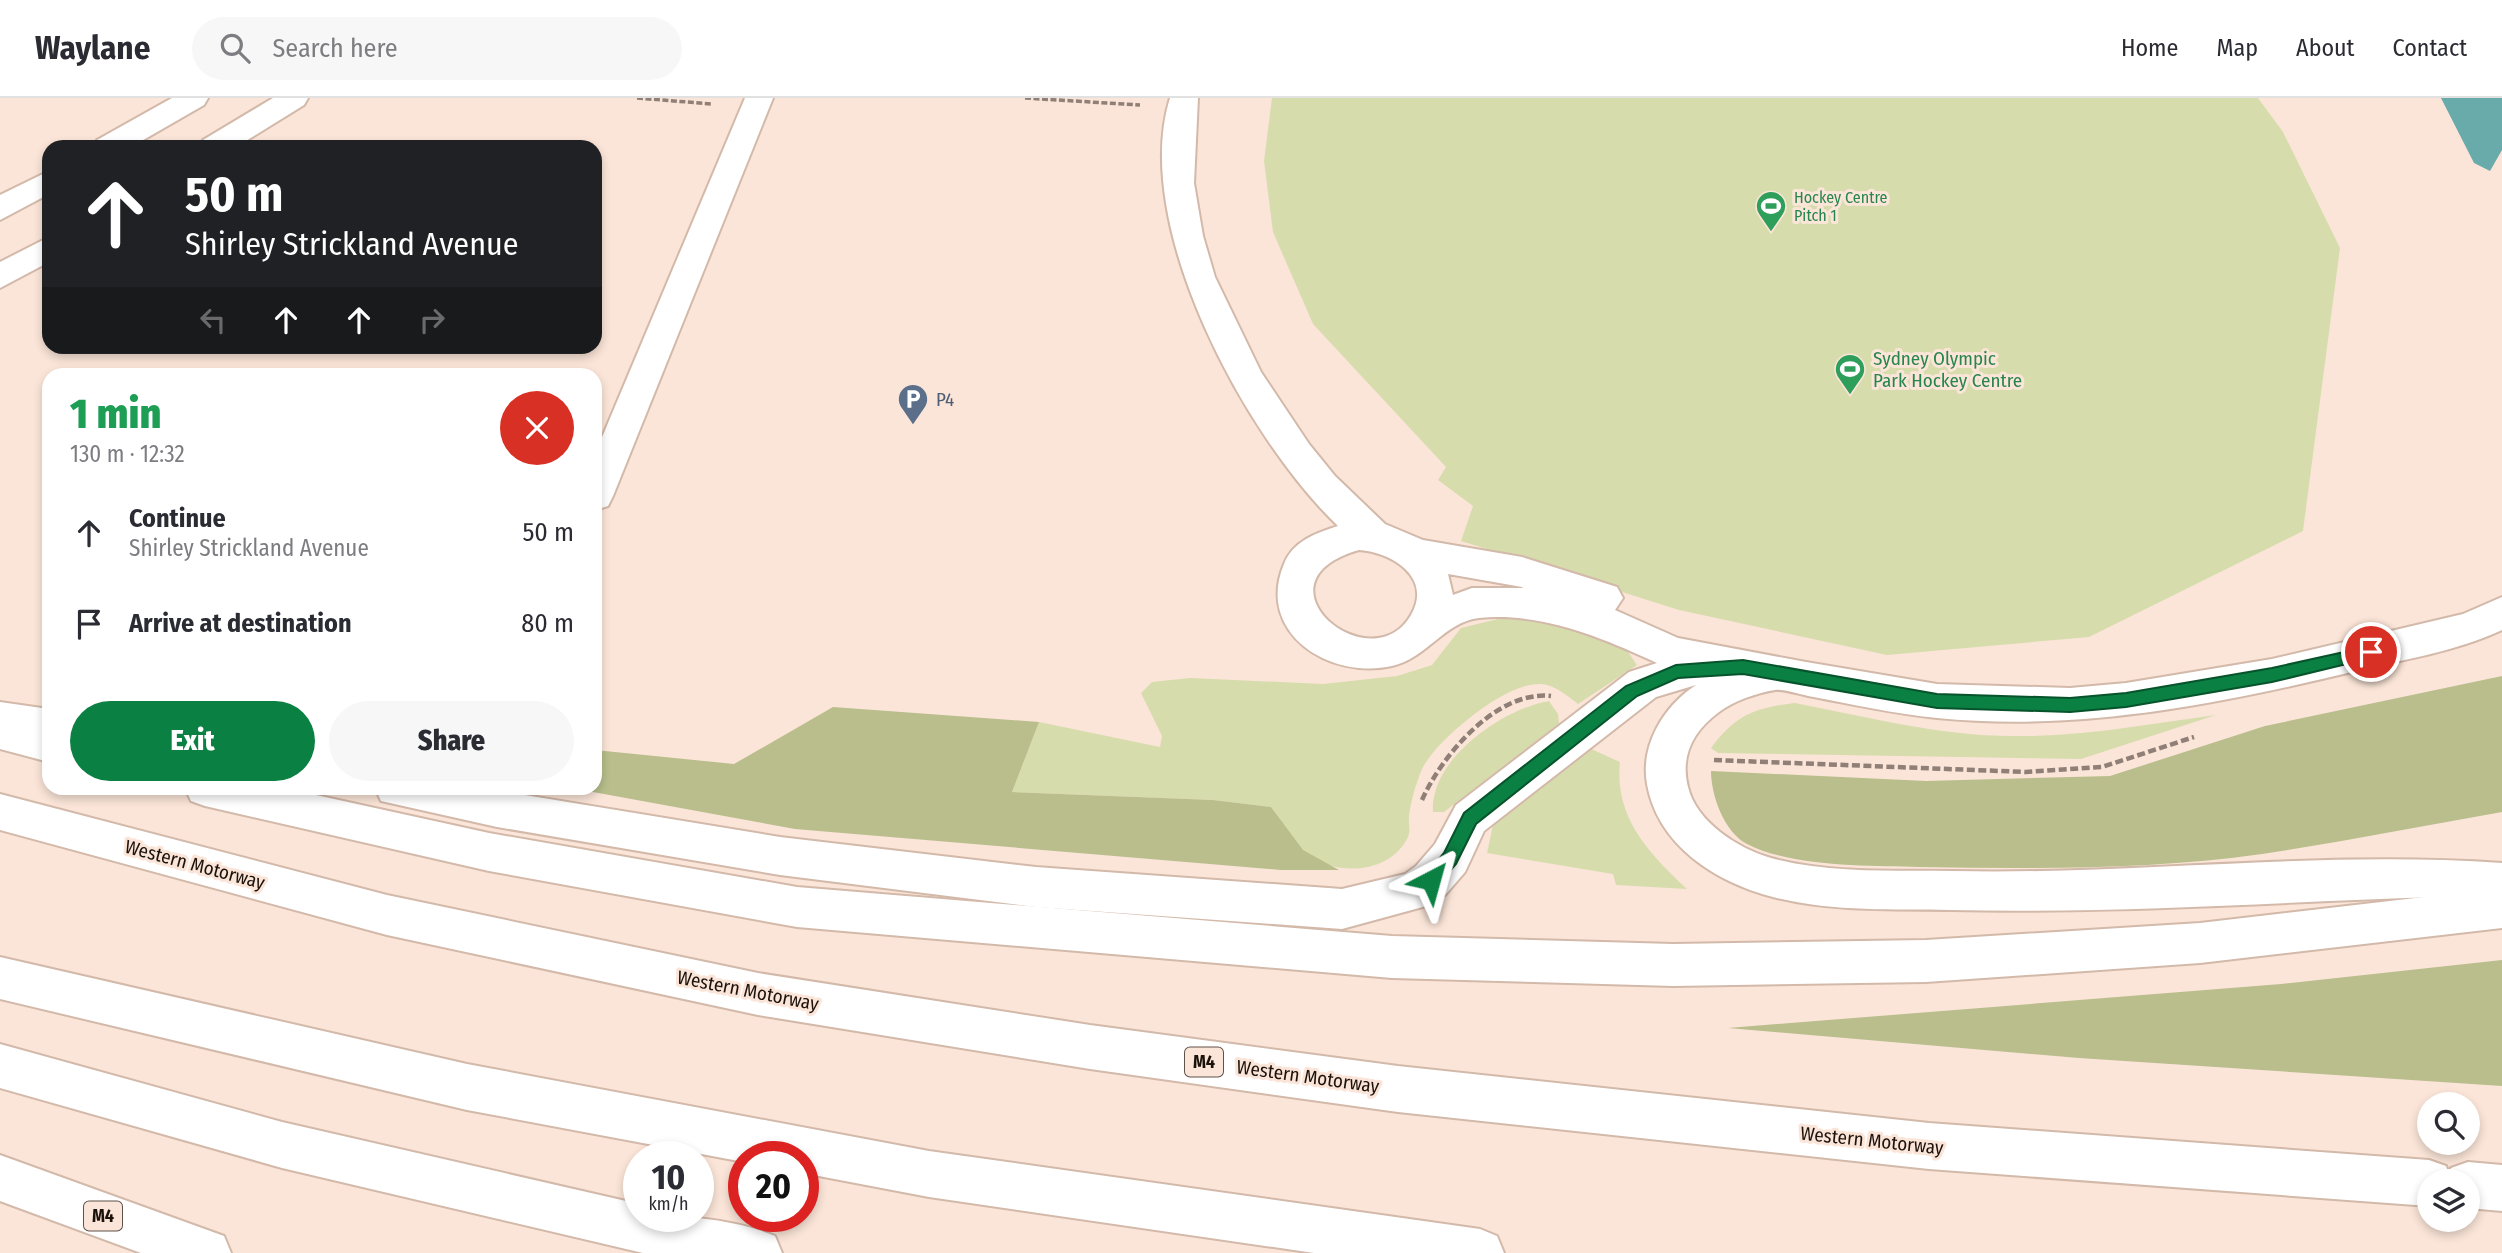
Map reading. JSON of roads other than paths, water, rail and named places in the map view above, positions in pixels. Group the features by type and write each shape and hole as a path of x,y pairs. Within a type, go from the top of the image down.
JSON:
{"main road":[{"path":"120,140 194,98"},
{"path":"225,140 294,98"},
{"path":"602,479 759,98"},
{"path":"1182,103 1179,191 1199,276 1259,394 1340,509 1374,536"},
{"path":"0,209 42,185"},
{"path":"0,278 42,252"},
{"path":"1328,494 1340,523 1331,541"},
{"path":"1673,653 1636,617 1588,591 1522,572 1413,552 1388,539 1374,536 1359,535 1331,541 1308,556 1298,570 1292,587 1294,603 1301,620 1314,634 1331,646 1373,653 1394,650 1413,639 1428,624 1472,603 1525,603 1603,621 1673,653 1937,701 2007,706 2098,703 2272,675 2469,628 2502,613"},
{"path":"1413,552 1428,568 1436,586 1436,606 1428,624"},
{"path":"431,795 780,856 1036,887 1342,909 1415,891 1431,880 1450,858 1470,818 1632,691 1676,672 1743,667"},
{"path":"1798,677 1768,678 1725,687 1692,710 1673,736 1665,756 1668,790 1679,815 1721,856 1753,872 1823,886 1983,892 2423,878 2502,883"},
{"path":"0,719 42,725"},
{"path":"0,732 42,743"},
{"path":"236,795 489,852 797,907 1392,957 1673,965 1926,961 2200,943 2502,908"},
{"name":"Western Motorway","path":"0,812 440,926 758,994 1090,1047 1424,1092 1902,1143 2417,1182"},
{"path":"0,978 467,1087 929,1174 1480,1253"},
{"path":"0,1066 120,1102 349,1162 758,1253"},
{"name":"M4","path":"0,1178 207,1253"},
{"path":"2480,1186 2502,1188"}],"water":[{"path":"2441,98 2502,98 2502,150 2490,171 2474,163"}],"place":[{"name":"Hockey Centre Pitch 1","path":"1771,233"},
{"name":"Sydney Olympic Park Hockey Centre","path":"1850,396"},
{"name":"P4","path":"913,426"}]}
